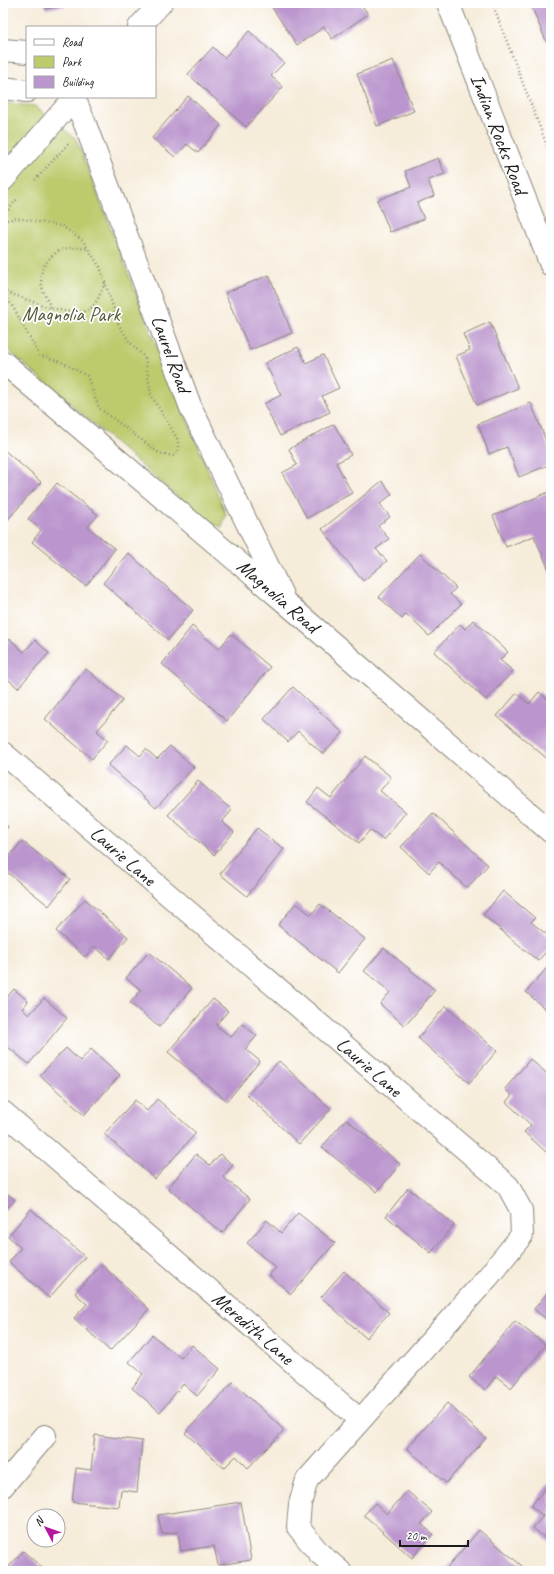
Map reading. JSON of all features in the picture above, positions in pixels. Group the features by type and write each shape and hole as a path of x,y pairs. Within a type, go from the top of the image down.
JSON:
{"street":[{"path":"140,26 161,3"},
{"name":"Indian Rocks Road","path":"448,3 551,266"},
{"path":"3,50 26,52"},
{"path":"3,88 26,91"},
{"path":"3,180 74,98"},
{"name":"Laurel Road","path":"75,98 191,408 286,603"},
{"name":"Magnolia Road","path":"3,362 286,603 551,832"},
{"name":"Laurie Lane","path":"3,753 508,1186 521,1210 522,1235 473,1294 360,1420"},
{"name":"Meredith Lane","path":"3,1112 360,1420"},
{"path":"340,1571 319,1553 298,1527 300,1504 307,1480 360,1420"},
{"path":"3,1486 45,1436"}],"path":[{"path":"492,3 551,156"},
{"path":"30,185 85,124"},
{"path":"3,216 20,196"},
{"path":"3,221 16,218 62,226 83,241 100,267 120,326 129,341 145,358 151,395 178,440 178,452 174,456 159,453 98,408 87,376 64,363 39,355 12,305 3,295"},
{"path":"52,307 45,298 41,283 41,272 45,263 52,255 62,249 89,249"},
{"path":"3,291 66,312 86,311 94,304 106,283"}],"green space":[{"name":"Magnolia Park","path":"3,103 35,106 76,139 156,345 226,514 222,527 207,522 3,346"}],"building":[{"path":"44,3 77,3 77,4 46,9"},
{"path":"269,3 360,3 368,14 332,39 324,27 297,45"},
{"path":"530,3 551,3 551,39 546,41"},
{"path":"249,31 284,63 271,76 283,87 246,127 188,74 213,47 224,58"},
{"path":"393,60 414,111 377,126 357,74"},
{"path":"188,96 221,125 198,153 187,144 175,157 152,138"},
{"path":"438,158 445,174 428,180 434,196 417,203 424,219 390,232 377,200 411,187 405,171"},
{"path":"269,275 292,333 250,350 225,293"},
{"path":"490,322 518,388 477,405 456,356 470,350 463,334"},
{"path":"298,347 306,363 323,355 339,388 322,396 330,412 280,436 264,404 281,395 265,363"},
{"path":"531,403 551,453 551,464 519,477 507,447 489,454 478,424"},
{"path":"334,424 351,455 336,463 352,493 307,518 282,473 297,465 289,449"},
{"path":"3,449 41,482 3,525"},
{"path":"382,481 392,494 380,504 390,517 378,526 389,539 376,549 387,561 363,581 322,529"},
{"path":"57,483 98,515 88,527 115,549 86,586 32,542 41,530 28,519"},
{"path":"551,491 551,574 534,536 506,547 493,516"},
{"path":"128,553 193,610 168,640 103,583"},
{"path":"420,554 456,588 450,594 461,604 429,636 406,614 402,619 379,597"},
{"path":"473,620 508,652 500,660 513,671 486,700 434,652 460,624 465,629"},
{"path":"192,626 219,649 231,634 270,667 227,721 162,664"},
{"path":"10,639 24,652 35,640 49,653 18,688 3,675 3,647"},
{"path":"86,669 123,700 97,731 108,740 92,759 45,719"},
{"path":"293,687 343,733 323,754 298,731 288,742 264,719"},
{"path":"539,692 551,702 551,762 497,716 517,693 529,704"},
{"path":"127,745 140,756 146,749 157,759 170,746 194,767 156,808 108,765"},
{"path":"365,756 391,777 380,791 406,812 383,840 370,830 359,843 307,802 318,788 331,798"},
{"path":"198,781 232,810 222,822 234,832 214,855 168,815"},
{"path":"433,813 488,865 467,888 439,862 429,873 401,847"},
{"path":"3,823 8,827 3,833"},
{"path":"257,828 284,849 247,896 220,874"},
{"path":"22,841 70,879 49,906 3,869 3,864"},
{"path":"503,891 535,918 531,922 551,938 551,946 538,961 483,915"},
{"path":"85,899 128,937 109,959 94,946 85,957 56,931"},
{"path":"296,903 311,915 320,904 365,939 338,973 278,925"},
{"path":"384,948 435,990 405,1026 380,1004 390,992 364,971"},
{"path":"149,952 192,988 159,1027 130,1003 141,990 126,978"},
{"path":"551,963 551,1014 526,992"},
{"path":"14,989 28,1001 22,1009 29,1015 44,998 67,1018 29,1064 3,1043 3,1002"},
{"path":"213,999 228,1011 216,1025 231,1037 242,1024 257,1036 245,1049 260,1061 227,1101 168,1052"},
{"path":"446,1006 497,1051 469,1083 418,1038"},
{"path":"66,1048 80,1061 91,1049 120,1075 84,1115 40,1075"},
{"path":"530,1059 551,1077 551,1145 546,1152 524,1132 531,1125 506,1102 512,1095 505,1089"},
{"path":"279,1061 331,1109 299,1144 247,1095"},
{"path":"157,1099 196,1133 155,1179 104,1134 135,1100 147,1111"},
{"path":"346,1119 400,1164 377,1192 322,1147"},
{"path":"196,1154 210,1165 220,1154 233,1165 223,1177 250,1199 222,1233 168,1188"},
{"path":"408,1188 454,1225 431,1253 386,1216"},
{"path":"3,1190 15,1200 3,1212"},
{"path":"31,1209 85,1257 49,1298 9,1262 21,1248 8,1236"},
{"path":"298,1213 335,1243 291,1294 269,1275 276,1268 247,1243 267,1220 281,1233"},
{"path":"102,1265 149,1309 110,1351 74,1318 87,1304 75,1293"},
{"path":"344,1271 389,1313 366,1338 321,1297"},
{"path":"551,1288 551,1323 534,1309"},
{"path":"515,1321 546,1345 511,1388 496,1376 485,1390 469,1377"},
{"path":"152,1335 181,1358 192,1345 220,1369 197,1396 183,1384 160,1412 132,1388 143,1374 129,1362"},
{"path":"233,1382 284,1430 248,1468 236,1456 224,1468 185,1433"},
{"path":"447,1403 486,1438 446,1483 407,1448"},
{"path":"95,1435 142,1441 137,1492 121,1490 119,1507 72,1502 76,1468 91,1470"},
{"path":"551,1481 551,1543 533,1528 543,1516 531,1506"},
{"path":"407,1491 432,1512 421,1524 433,1534 412,1558 364,1515 375,1503 387,1514"},
{"path":"241,1502 251,1560 218,1565 214,1546 181,1551 178,1532 162,1534 158,1515"},
{"path":"479,1530 528,1571 451,1571 447,1568"},
{"path":"23,1551 46,1571 5,1571"}]}
